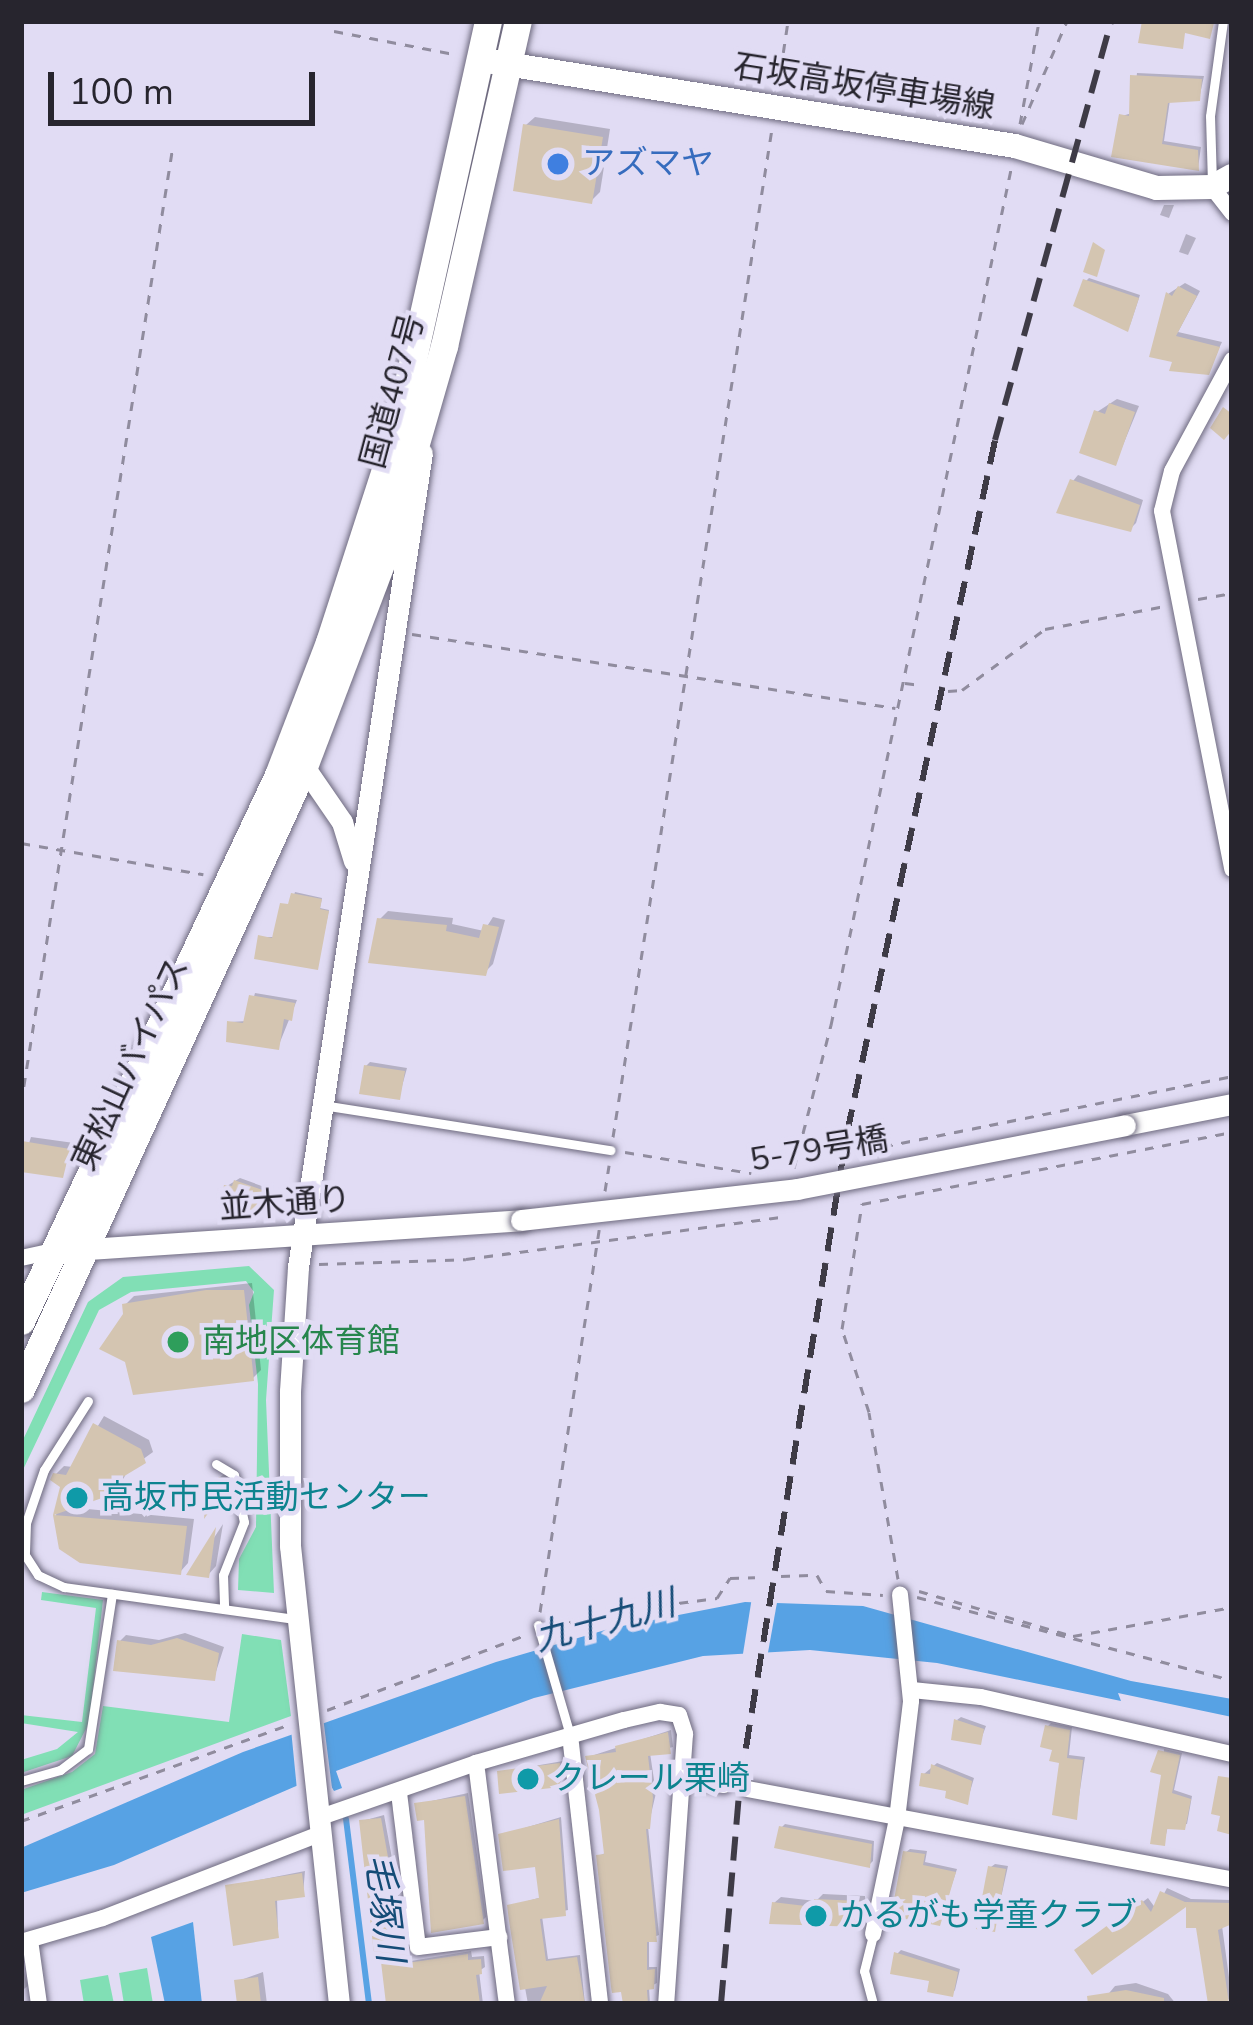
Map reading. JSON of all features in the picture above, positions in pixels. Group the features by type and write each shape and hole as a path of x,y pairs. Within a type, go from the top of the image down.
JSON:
{"highway":[{"name":"国道407号","path":"297,757 396,436 488,21"},
{"name":"国道407号","path":"297,757 382,562 422,428 518,21"},
{"name":"東松山バイパス","path":"21,1321 228,881 297,757"},
{"name":"東松山バイパス","path":"21,1389 297,757"}],"main road":[{"name":"石坂高坂停車場線","path":"480,59 1016,146 1157,188 1222,181"}],"street":[{"path":"1222,181 1232,212"},
{"path":"1232,360 1201,412 1162,511 1232,869"},
{"path":"339,2004 296,1619 288,1439 304,1237 355,868 422,468 422,428"},
{"path":"297,757 342,823 355,868"},
{"name":"5-79号橋","path":"521,1220 797,1189 1232,1103"},
{"name":"並木通り","path":"54,1251 521,1220"},
{"path":"21,1258 54,1251"},
{"path":"873,1934 897,1819 911,1686 900,1597"},
{"path":"911,1686 982,1697 1232,1754"},
{"path":"39,2004 26,1941 103,1918 318,1818 400,1793 567,1726 674,1711 684,1723 666,2004"},
{"path":"567,1726 600,2004"},
{"path":"476,1763 507,2004"},
{"path":"680,1777 724,1785"},
{"path":"748,1790 1232,1880"},
{"path":"400,1793 418,1947 499,1936"}],"lane":[{"path":"1222,181 1210,116 1223,21"},
{"path":"322,1105 611,1150"},
{"path":"88,1401 44,1470 23,1545 28,1565 50,1583 296,1619"},
{"path":"216,1464 234,1474 244,1522 223,1575 224,1609"},
{"path":"21,1781 60,1770 88,1749 112,1594"},
{"path":"543,1627 533,1638 567,1726"},
{"path":"873,1934 864,1971 873,2004"}],"path":[{"path":"763,1174 611,1150 788,21"},
{"path":"1039,21 1018,133 1067,21"},
{"path":"334,31 480,59"},
{"path":"792,1172 812,1112 1016,146"},
{"path":"21,1104 172,152"},
{"path":"948,691 962,691 1045,629 1232,593"},
{"path":"414,634 896,708"},
{"path":"901,683 921,685"},
{"path":"21,843 228,881"},
{"path":"866,1150 1232,1076"},
{"path":"900,1597 869,1412 842,1329 862,1204 1232,1132"},
{"path":"319,1264 466,1259 782,1217"},
{"path":"598,1240 543,1627 608,1612 717,1598 725,1581 755,1577"},
{"path":"781,1576 817,1576 832,1593 900,1597 1232,1680"},
{"path":"900,1597 910,1591 946,1597 1072,1636 1232,1607"},
{"path":"21,1821 533,1638"}],"green space":[{"path":"249,1266 274,1290 266,1400 274,1593 238,1590 239,1559 256,1527 258,1384 249,1305 254,1292 246,1281 131,1292 99,1310 21,1474 21,1444 88,1302 123,1277"},
{"path":"42,1592 103,1600 89,1723 72,1756 21,1773 21,1760 57,1749 78,1732 21,1723 21,1715 82,1722 96,1608 41,1600"},
{"path":"242,1634 281,1640 291,1716 21,1815 21,1790 72,1772 95,1754 103,1706 229,1722"},
{"path":"147,1968 153,2004 124,2004 119,1973"},
{"path":"108,1975 114,2004 84,2004 80,1980"}],"water":[{"path":"745,1602 863,1606 1131,1681 1232,1699 1232,1717 1118,1693 1121,1701 937,1663 810,1650 703,1656 534,1698 336,1771 342,1788 334,1791 324,1774 114,1865 21,1893 21,1848 243,1752 496,1662 612,1628"},
{"path":"193,1922 202,2004 165,2004 151,1937"}],"pier":[{"path":"752,1597 778,1597 767,1658 742,1660"},
{"path":"323,1717 333,1796 322,1781 297,1790 291,1729"}],"building":[{"path":"1142,21 1214,23 1210,39 1185,33 1183,49 1138,43"},
{"path":"1130,75 1202,79 1200,101 1168,103 1162,144 1198,150 1199,171 1111,157 1119,114 1129,116"},
{"name":"アズマヤ","path":"523,124 603,137 592,204 513,191"},
{"path":"1093,242 1105,250 1097,277 1083,272"},
{"path":"1083,279 1139,298 1128,332 1073,306"},
{"path":"1178,286 1197,296 1176,336 1220,347 1209,375 1169,371 1172,362 1149,357 1166,292 1172,296"},
{"path":"1109,403 1135,412 1116,466 1079,453 1094,410 1105,414"},
{"path":"1223,407 1232,414 1232,430 1224,440 1210,428"},
{"path":"1070,479 1140,505 1131,532 1056,513"},
{"path":"291,893 322,899 320,909 329,911 318,970 254,959 258,935 272,938 280,903 288,904"},
{"path":"377,918 447,925 446,931 479,938 483,924 499,927 486,976 368,963"},
{"path":"249,995 295,1003 292,1021 284,1019 279,1050 226,1042 227,1021 243,1023"},
{"path":"364,1065 405,1071 400,1100 359,1094"},
{"path":"22,1141 70,1149 63,1178 21,1172"},
{"path":"234,1180 268,1192 264,1213 220,1203 224,1185 232,1186"},
{"name":"南地区体育館","path":"206,1290 244,1290 254,1381 133,1395 125,1362 99,1349 123,1314 122,1304"},
{"name":"高坂市民活動センター","path":"93,1423 141,1449 146,1463 121,1478 119,1492 54,1515 187,1526 181,1575 80,1563 59,1549 53,1515 60,1487 50,1480 53,1473 66,1475"},
{"path":"220,1477 225,1489 204,1519 207,1483"},
{"path":"216,1527 209,1578 186,1575"},
{"path":"177,1638 219,1653 215,1681 113,1671 117,1640 151,1645"},
{"path":"954,1719 984,1729 981,1745 951,1740"},
{"path":"1045,1725 1070,1730 1067,1758 1083,1760 1077,1820 1052,1815 1059,1763 1049,1761 1052,1750 1040,1747"},
{"path":"668,1732 671,1754 648,1756 653,1798 650,1829 646,1829 657,1942 647,1942 647,1970 655,1969 654,1989 647,1990 648,2004 623,2004 621,1992 612,1993 611,1987 596,1855 604,1854 585,1756 616,1752 615,1746"},
{"path":"1158,1750 1180,1755 1172,1793 1191,1799 1185,1830 1167,1829 1165,1846 1150,1844 1161,1775 1150,1772"},
{"name":"クレール栗崎","path":"560,1763 560,1787 499,1794 497,1771"},
{"path":"931,1764 972,1781 968,1805 945,1798 946,1791 919,1786 921,1773 930,1774"},
{"path":"1218,1776 1232,1778 1232,1835 1217,1831 1220,1816 1211,1814"},
{"path":"465,1796 484,1924 431,1933 424,1820 417,1821 414,1803"},
{"path":"381,1818 407,1963 468,1954 468,1960 481,1959 482,1974 476,1975 480,2004 386,2004 381,1962 375,1963 359,1820"},
{"path":"559,1819 566,1916 540,1919 546,1961 577,1957 585,2004 539,2004 547,1986 520,1990 509,1921 507,1905 539,1898 535,1867 503,1871 498,1834"},
{"path":"779,1826 872,1844 870,1868 774,1848"},
{"path":"903,1851 925,1854 923,1865 956,1872 940,1926 891,1916"},
{"path":"988,1866 1006,1869 995,1932 976,1929"},
{"path":"302,1873 305,1897 275,1901 279,1938 233,1946 225,1885"},
{"path":"1160,1891 1185,1902 1232,1903 1232,1924 1218,1930 1229,2003 1208,2004 1196,1928 1186,1928 1186,1907 1092,1975 1074,1950 1142,1900 1151,1912"},
{"name":"かるがも学童クラブ","path":"814,1899 860,1901 861,1927 769,1924 772,1902 814,1907"},
{"path":"894,1952 958,1972 953,1997 927,1992 929,1981 890,1974"},
{"path":"258,1977 261,2004 237,2004 234,1980"},
{"path":"1126,1990 1164,1998 1164,2004 1088,2004 1087,1996"}],"waterway":[{"name":"毛塚川","path":"346,1819 369,2004"}],"railway":[{"path":"721,2004 740,1784 847,1133 995,440 1111,21"}],"place":[{"name":"アズマヤ","path":"558,164"},
{"name":"南地区体育館","path":"178,1342"},
{"name":"高坂市民活動センター","path":"77,1498"},
{"name":"クレール栗崎","path":"528,1779"},
{"name":"かるがも学童クラブ","path":"816,1916"}],"water label":[{"name":"九十九川","path":"605,1621"}]}
